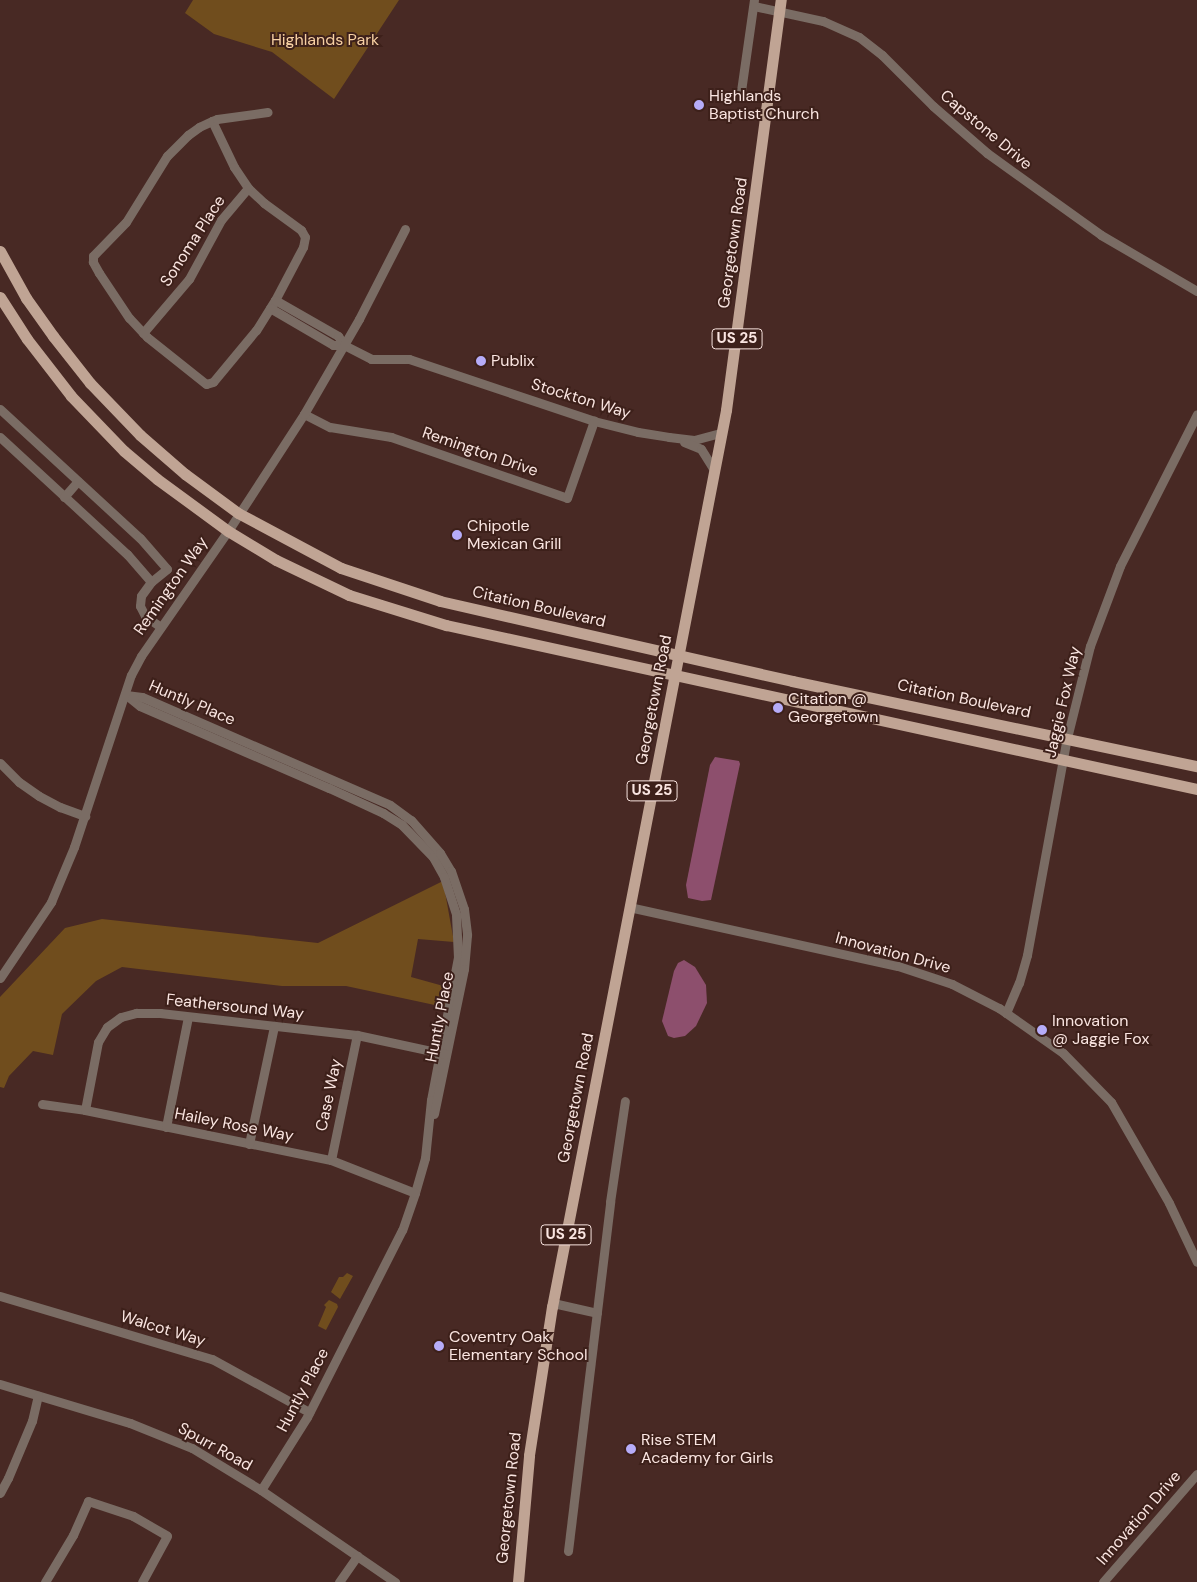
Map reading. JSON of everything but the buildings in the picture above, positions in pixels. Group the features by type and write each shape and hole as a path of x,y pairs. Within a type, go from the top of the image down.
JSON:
{"main road":[{"name":"Georgetown Road","path":"518,1582 529,1455 552,1302 715,470 740,315 780,5"},
{"name":"Citation Boulevard","path":"0,252 38,316 90,383 161,454 238,513 340,568 440,601 679,655 1197,766"},
{"path":"0,297 48,368 95,421 157,479 228,532 276,560 323,584 409,615 446,625 1197,789"}],"street":[{"name":"Capstone Drive","path":"754,3 780,5 859,37 882,55 933,106 987,153 1100,235 1197,290"},
{"path":"741,91 754,3"},
{"path":"212,121 234,167 248,188 264,203 301,230 305,237 303,247 273,304 252,336 213,382 209,384 143,333 119,303 93,262 93,256 126,222 167,156 188,135 212,121 230,116 268,112"},
{"name":"Sonoma Place","path":"143,333 189,279 221,220 248,188"},
{"name":"Remington Way","path":"0,978 51,902 74,847 125,694 141,656 228,532 238,513 304,414 344,345 405,229"},
{"name":"Stockton Way","path":"273,304 338,336 344,345 371,359 409,359 594,421 669,438 701,450 715,470"},
{"path":"0,409 140,538 167,569 150,582 142,596 140,606 145,616 161,628"},
{"name":"Remington Drive","path":"304,414 330,427 391,437 568,498 594,421"},
{"name":"Jaggie Fox Way","path":"1006,1012 1020,982 1027,955 1067,738 1086,662 1109,594 1131,542 1197,414"},
{"name":"Stockton Way","path":"669,438 694,440 721,433"},
{"path":"0,437 127,554 150,582"},
{"path":"64,497 78,481"},
{"name":"Huntly Place","path":"125,694 142,697 384,802 411,820 428,836 450,871 464,909 467,935 464,969 444,1053 425,1158 415,1193 402,1230 309,1412 261,1490"},
{"path":"0,763 20,782 39,796 60,807 85,816"},
{"name":"Innovation Drive","path":"629,906 898,966 952,984 1006,1012 1063,1054 1111,1102 1169,1203 1197,1262"},
{"name":"Feathersound Way","path":"85,1110 98,1042 107,1027 121,1017 136,1013 357,1035 444,1053"},
{"path":"166,1127 188,1017"},
{"path":"249,1144 274,1026"},
{"name":"Case Way","path":"331,1160 357,1035"},
{"path":"568,1551 624,1101"},
{"name":"Hailey Rose Way","path":"42,1104 85,1110 331,1160 415,1193"},
{"name":"Walcot Way","path":"0,1296 212,1359 309,1412"},
{"path":"552,1302 597,1313"},
{"name":"Spurr Road","path":"0,1384 130,1423 192,1448 261,1490 394,1582"},
{"path":"0,1493 32,1421 38,1396"},
{"name":"Innovation Drive","path":"1103,1582 1197,1474"},
{"path":"45,1582 64,1551 88,1500 133,1516 167,1536 142,1582"},
{"path":"340,1582 357,1556"}],"green space":[{"name":"Highlands Park","path":"193,0 399,0 334,99 272,52 214,34 185,13"},
{"path":"443,881 454,942 418,939 411,977 447,987 444,1007 346,986 282,986 122,967 96,981 62,1014 53,1055 33,1051 9,1076 4,1088 0,1087 0,997 65,928 102,919 318,943"},
{"path":"347,1273 353,1276 340,1299 331,1292 339,1277 343,1277"},
{"path":"329,1300 337,1304 338,1307 326,1330 318,1326 326,1307 324,1305"}],"shaded area":[{"path":"715,757 739,761 740,764 711,900 702,901 688,898 686,885 710,765"},
{"path":"684,960 695,967 706,985 707,1003 696,1026 685,1036 674,1038 668,1036 662,1021 674,971 678,963"}],"place":[{"name":"Highlands Baptist Church","path":"699,105"},
{"name":"Publix","path":"481,361"},
{"name":"Chipotle Mexican Grill","path":"457,535"},
{"name":"Citation @ Georgetown","path":"778,708"},
{"name":"Innovation @ Jaggie Fox","path":"1042,1030"},
{"name":"Coventry Oak Elementary School","path":"439,1346"},
{"name":"Rise STEM Academy for Girls","path":"631,1449"}]}
